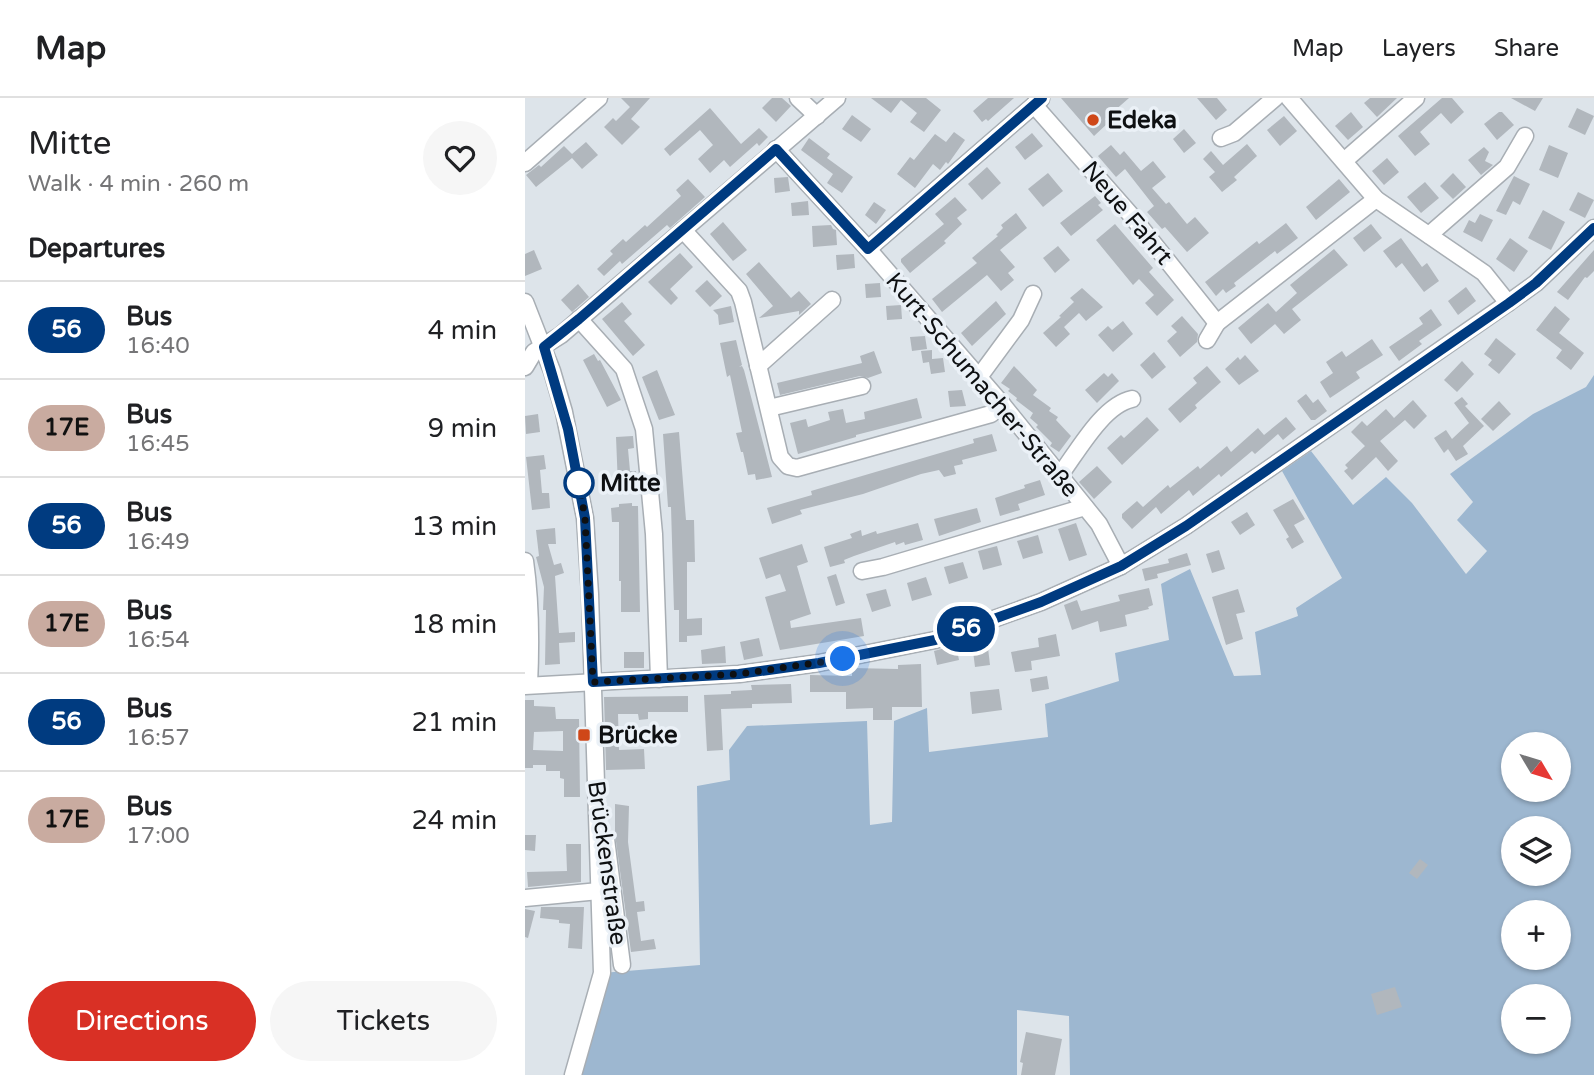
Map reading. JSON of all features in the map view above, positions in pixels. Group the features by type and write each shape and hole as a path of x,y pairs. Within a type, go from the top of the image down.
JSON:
{"street":[{"path":"525,163 600,98"},
{"path":"798,98 817,116"},
{"path":"525,367 534,352 579,319 837,98"},
{"path":"1221,138 1234,133 1275,98"},
{"path":"1289,98 1376,199 1484,273 1509,303"},
{"path":"1345,161 1416,98"},
{"path":"868,249 1038,102"},
{"name":"Neue Fahrt","path":"1038,102 1217,323"},
{"path":"1429,235 1507,167 1525,136"},
{"name":"Kurt-Schumacher-Straße","path":"776,149 868,249 1002,404 1099,524 1121,566"},
{"path":"1207,340 1217,323 1376,199"},
{"path":"525,561 532,640 527,686 739,674 819,663 935,640 1041,602 1121,566 1186,526 1509,303 1536,283 1594,228"},
{"path":"683,230 739,292 780,457 788,466 797,468 991,414 1002,404"},
{"path":"979,377 1021,320 1033,294"},
{"path":"758,366 832,300"},
{"name":"Brückenstraße","path":"525,302 544,347 567,423 585,518 596,818 605,831 622,965"},
{"path":"579,319 624,369 644,429 654,534 659,679"},
{"path":"769,408 862,386"},
{"path":"1060,475 1108,412 1121,401 1132,399"},
{"path":"862,571 1084,507"},
{"path":"573,1075 602,972 596,818"},
{"path":"525,898 599,891"}],"shaded area":[{"path":"1594,375 1594,1075 1070,1075 1069,1016 1017,1010 1017,1075 573,1075 602,973 700,965 697,786 730,780 729,750 747,726 867,721 870,825 892,822 894,721 927,708 929,752 1048,737 1045,704 1119,681 1115,653 1169,640 1161,584 1190,569 1234,676 1261,675 1255,632 1298,616 1296,608 1342,578 1282,471 1311,451 1353,505 1386,477 1412,503 1466,574 1487,551 1457,520 1473,502 1450,474 1533,414 1586,387"}],"building":[{"path":"621,98 650,98 631,119 640,127 622,145 604,127 613,118 616,121 630,107"},
{"path":"772,98 782,98 791,106 776,122 762,108"},
{"path":"871,98 926,98 941,110 924,132 910,122 917,113 901,100 891,113"},
{"path":"988,98 1014,98 988,121 986,119 982,122 973,111"},
{"name":"Edeka","path":"1061,98 1129,98 1105,119 1108,123 1094,136"},
{"path":"1197,98 1217,98 1227,110 1216,120"},
{"path":"1370,98 1397,98 1377,117 1364,103"},
{"path":"1442,98 1452,98 1464,112 1451,124 1441,113 1420,132 1430,144 1415,156 1398,136"},
{"path":"1511,98 1543,98 1535,111"},
{"path":"710,108 741,144 759,128 768,137 759,146 757,143 730,167 724,160 710,173 698,159 713,145 700,130 670,156 664,149"},
{"path":"1577,108 1594,116 1585,135 1568,127"},
{"path":"1351,112 1363,127 1348,140 1335,126"},
{"path":"1499,112 1514,125 1497,140 1484,124"},
{"path":"852,115 871,129 861,142 842,129"},
{"path":"1284,116 1297,131 1280,146 1267,130"},
{"path":"1184,129 1196,143 1184,153 1173,139"},
{"path":"954,132 965,140 948,164 946,162 940,170 933,164 915,188 897,174 910,157 914,160 935,134 946,142"},
{"path":"1032,133 1043,146 1025,160 1015,147"},
{"path":"809,138 830,154 827,158 853,177 842,193 827,183 833,174 801,150"},
{"path":"586,142 598,155 582,169 572,158 536,187 526,175 539,165 541,167 564,146 572,154"},
{"path":"1247,144 1257,156 1234,177 1237,180 1222,192 1209,177 1215,172 1203,159 1211,151 1223,165"},
{"path":"1111,145 1120,155 1124,151 1141,171 1153,161 1166,177 1152,188 1166,204 1169,202 1187,224 1195,217 1209,233 1187,252 1165,227 1162,229 1147,212 1154,206 1125,169 1116,177 1098,156"},
{"path":"1549,145 1568,153 1558,178 1539,170"},
{"path":"1484,147 1489,152 1485,161 1493,165 1481,175 1468,160"},
{"path":"1387,158 1399,172 1384,185 1372,171"},
{"path":"987,167 1001,183 982,200 968,184"},
{"path":"1048,173 1063,191 1043,207 1028,189"},
{"path":"1453,173 1466,187 1453,199 1440,186"},
{"path":"1514,176 1530,184 1520,205 1513,201 1506,215 1496,211"},
{"path":"788,177 790,191 775,193 774,178"},
{"path":"688,179 705,197 670,228 667,225 604,276 597,269 613,254 610,251 623,239 626,242 645,225 647,227 681,196 676,190"},
{"path":"1339,179 1350,192 1316,220 1306,207"},
{"path":"1425,182 1439,198 1421,213 1407,197"},
{"path":"1578,192 1594,200 1585,218 1569,210"},
{"path":"1095,196 1103,210 1071,236 1060,223"},
{"path":"955,197 967,210 957,218 962,224 944,241 946,243 910,273 901,259 944,224 935,214"},
{"path":"808,201 809,215 792,216 791,203"},
{"path":"874,202 886,210 876,224 865,215"},
{"path":"1543,210 1565,222 1551,250 1528,238"},
{"path":"1016,213 1027,228 1000,250 1015,267 1008,273 1014,280 1001,291 987,275 942,312 932,299 977,263 972,258 998,236 996,235 1003,228 1001,225"},
{"path":"1480,214 1493,220 1482,242 1463,232 1469,220 1475,223"},
{"path":"723,222 747,250 733,261 710,234"},
{"path":"1286,223 1298,238 1277,254 1275,251 1234,283 1236,286 1226,293 1223,289 1216,296 1205,282 1257,241 1259,244"},
{"path":"1115,224 1153,268 1149,272 1174,300 1157,316 1145,303 1154,295 1139,279 1133,285 1096,240"},
{"path":"1371,224 1382,238 1364,252 1353,238"},
{"path":"831,225 836,230 837,245 813,247 812,226"},
{"path":"1401,238 1422,267 1427,263 1439,281 1424,292 1402,263 1396,268 1383,251"},
{"path":"1510,238 1528,251 1514,272 1496,259"},
{"path":"1058,246 1070,260 1055,273 1043,258"},
{"path":"1334,249 1348,265 1292,309 1301,320 1284,334 1275,324 1251,344 1238,328 1268,303 1276,312 1297,293 1290,285"},
{"path":"534,250 542,269 525,276 525,254"},
{"path":"1594,250 1594,271 1585,277 1568,300 1557,292"},
{"path":"680,253 693,267 670,289 678,298 671,305 648,282"},
{"path":"854,254 855,268 837,270 836,255"},
{"path":"759,262 791,298 799,291 811,304 799,315 799,311 759,318 773,306 746,274"},
{"path":"707,280 722,296 710,307 695,291"},
{"path":"880,283 881,297 866,298 865,284"},
{"path":"578,284 589,297 572,312 561,300"},
{"path":"1466,287 1476,301 1458,315 1448,301"},
{"path":"1082,288 1103,307 1086,321 1079,313 1064,327 1070,334 1056,347 1043,333 1074,302 1070,298"},
{"path":"996,301 1006,314 972,346 961,333"},
{"path":"622,302 632,314 624,321 645,345 633,356 602,319"},
{"path":"901,305 902,319 887,320 886,306"},
{"path":"731,306 734,322 719,325 718,315 713,310"},
{"path":"1555,306 1570,319 1559,333 1584,353 1571,370 1556,358 1562,350 1536,330"},
{"path":"1431,309 1442,325 1419,341 1422,344 1399,361 1389,347 1423,324 1419,318"},
{"path":"1182,316 1198,334 1197,342 1180,357 1167,341 1177,332 1171,326"},
{"path":"1123,321 1133,334 1113,352 1098,335 1108,326 1112,330"},
{"path":"925,336 927,349 912,351 910,337"},
{"path":"1496,338 1516,354 1499,374 1488,365 1492,360 1484,354"},
{"path":"1372,339 1383,355 1356,372 1360,378 1330,398 1320,382 1333,373 1326,362 1342,351 1346,357"},
{"path":"736,340 742,365 739,367 742,366 744,370 772,477 756,480 755,474 748,475 736,433 742,432 720,343"},
{"path":"932,350 932,359 943,358 945,372 931,374 929,362 923,363 921,351"},
{"path":"874,351 882,373 780,395 777,383 862,363 860,356"},
{"path":"1154,352 1166,367 1152,379 1140,365"},
{"path":"594,354 598,361 600,360 621,400 607,407 583,360"},
{"path":"1245,355 1259,371 1239,385 1225,369 1238,357 1240,360"},
{"path":"1462,361 1474,374 1457,392 1444,380"},
{"path":"1014,366 1037,390 1033,395 1051,408 1049,411 1058,417 1056,420 1071,436 1059,452 1050,446 1052,443 1030,418 1033,413 1016,400 1008,391 1010,389 1001,383"},
{"path":"1207,366 1221,382 1195,405 1197,408 1180,423 1168,409 1197,383 1193,378"},
{"path":"657,370 675,415 659,420 642,377"},
{"path":"1104,373 1108,377 1112,373 1119,381 1097,403 1085,390"},
{"path":"962,390 966,406 950,407 948,391"},
{"path":"1306,394 1313,403 1318,399 1327,411 1315,420 1311,420 1297,401"},
{"path":"1462,397 1468,404 1465,406 1484,426 1463,446 1468,454 1456,461 1448,449 1444,453 1434,438 1446,430 1452,439 1469,423 1454,403"},
{"path":"917,398 922,418 798,454 790,423 806,419 808,427 830,420 828,412 843,409 846,423 865,419 864,412"},
{"path":"1413,400 1427,416 1414,429 1405,420 1380,441 1398,461 1388,471 1376,457 1352,480 1344,471 1348,468 1345,465 1365,446 1351,432 1362,421 1367,426 1386,409 1394,418"},
{"path":"1499,401 1511,414 1493,431 1481,419"},
{"path":"538,414 540,432 526,434 525,416"},
{"path":"1147,417 1159,430 1122,465 1107,448 1121,435 1124,438"},
{"path":"1286,417 1296,429 1283,440 1278,434 1255,454 1252,451 1193,496 1189,490 1161,514 1156,507 1132,529 1122,518 1122,514 1137,501 1143,507 1168,485 1170,488 1198,466 1200,469 1227,446 1231,452 1258,428 1264,435"},
{"path":"679,432 686,520 694,520 695,562 687,562 687,619 702,618 702,635 687,636 687,642 679,642 679,610 674,610 671,507 668,507 663,434"},
{"path":"992,434 997,451 962,460 963,464 954,466 956,474 944,477 939,470 921,474 863,494 800,510 802,514 772,524 767,508 812,495 811,491 974,443 973,439"},
{"path":"633,436 634,448 628,449 630,471 636,471 637,485 618,486 616,437"},
{"path":"544,455 546,469 540,470 542,493 549,493 550,508 532,510 526,457"},
{"path":"1097,466 1112,482 1094,499 1079,482"},
{"path":"1040,480 1045,495 1018,504 1020,510 1000,516 995,498"},
{"path":"1293,499 1305,519 1294,525 1304,542 1292,549 1286,539 1289,537 1273,510"},
{"path":"632,503 632,506 638,506 640,612 621,612 619,522 612,522 611,508"},
{"path":"977,508 981,522 939,536 934,519"},
{"path":"1247,512 1255,525 1240,535 1231,522"},
{"path":"918,523 923,540 905,545 904,542 896,545 895,542 830,567 824,547 852,538 850,534 861,530 862,536 876,531 877,534"},
{"path":"1076,523 1087,555 1069,561 1058,529"},
{"path":"555,528 556,544 548,544 554,565 561,563 564,573 555,576 559,633 575,632 575,642 559,643 560,664 545,665 546,610 543,610 544,587 536,557 539,556 536,530"},
{"path":"1038,535 1043,553 1023,559 1017,541"},
{"path":"802,544 808,562 797,566 811,614 790,621 791,628 861,618 864,636 780,650 765,597 786,591 780,574 766,579 759,558"},
{"path":"997,546 1002,565 983,570 978,551"},
{"path":"1219,550 1225,569 1212,573 1206,554"},
{"path":"1187,553 1191,565 1157,574 1158,578 1145,581 1142,569 1169,563 1168,559"},
{"path":"963,562 968,578 949,584 944,567"},
{"path":"836,574 845,603 836,606 827,577"},
{"path":"926,577 932,595 912,601 907,583"},
{"path":"1149,588 1153,605 1148,607 1149,609 1125,615 1127,626 1100,632 1098,621 1072,630 1064,605 1077,600 1081,611 1120,601 1118,595"},
{"path":"886,589 891,606 872,612 866,594"},
{"path":"1238,589 1245,612 1236,614 1243,639 1226,645 1212,597"},
{"path":"1056,634 1060,656 1031,661 1032,670 1015,672 1011,652 1039,647 1038,638"},
{"path":"759,638 763,656 744,660 740,642"},
{"path":"956,645 959,660 937,665 934,651"},
{"path":"725,646 726,663 702,664 701,650"},
{"path":"988,648 990,665 975,667 973,651"},
{"path":"624,652 644,652 644,668 624,668"},
{"path":"921,664 922,707 892,707 892,720 873,720 873,708 846,709 846,692 810,692 810,675 852,676 852,668 898,669 898,665"},
{"path":"1047,676 1049,689 1032,692 1030,679"},
{"path":"791,684 792,703 752,704 752,708 721,709 723,750 707,751 704,695 752,690 751,685"},
{"path":"999,689 1002,710 972,714 970,692"},
{"path":"688,696 688,712 648,712 648,719 639,720 638,714 618,714 619,750 644,749 645,769 606,770 604,697"},
{"path":"525,700 534,700 534,706 555,707 556,719 579,719 580,797 564,797 564,779 560,778 560,771 546,771 546,765 525,768","holes":["563,731 563,751 533,750 534,732"]},
{"path":"615,804 629,806 628,842 636,902 644,901 645,911 637,912 641,941 654,939 656,949 631,952 615,834"},
{"path":"525,835 536,835 535,851 525,850"},
{"path":"566,844 581,844 581,882 528,887 527,872 567,871"},
{"path":"1420,859 1428,865 1417,879 1409,873"},
{"path":"541,907 584,907 582,949 568,948 570,924 540,918"},
{"path":"525,909 535,911 528,938 525,937"},
{"path":"1395,987 1402,1007 1377,1015 1371,994"},
{"path":"1026,1032 1062,1039 1055,1075 1021,1075 1023,1063 1020,1062"}],"bus line":[{"name":"56","path":"1042,98 868,249 776,149 544,347 568,429 585,518 593,682 739,674 819,663 935,640 1041,602 1121,566 1186,526 1509,303 1536,283 1594,228"}],"place":[{"name":"Edeka","path":"1093,120"},
{"name":"Mitte","path":"579,483"},
{"name":"Brücke","path":"584,735"}],"route":[{"path":"579,483 585,518 593,682 739,674 843,659"}]}
